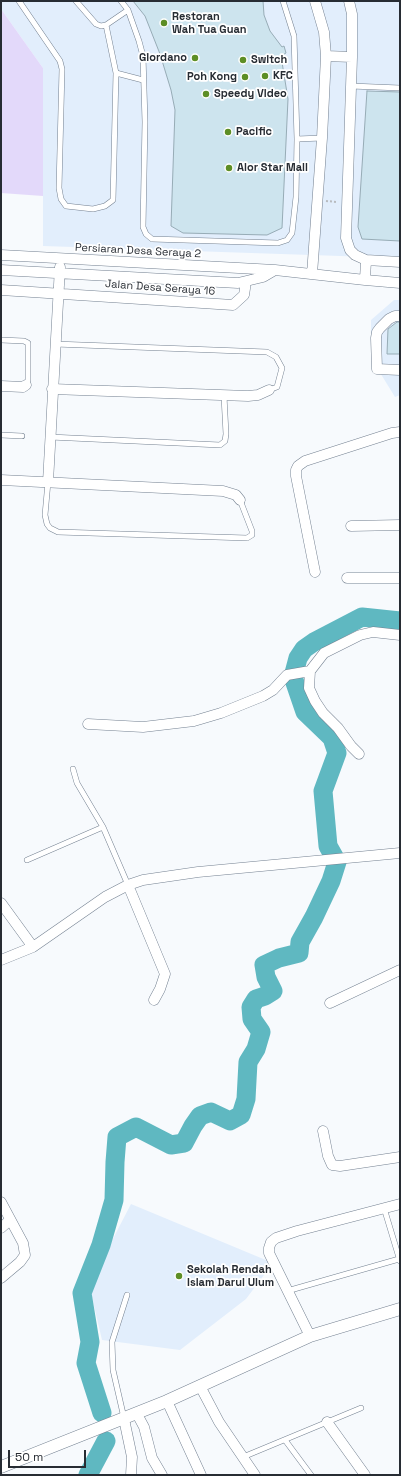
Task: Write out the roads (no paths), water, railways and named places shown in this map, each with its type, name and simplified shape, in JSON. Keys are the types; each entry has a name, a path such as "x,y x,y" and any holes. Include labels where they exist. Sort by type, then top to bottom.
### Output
{"street":[{"path":"312,274 318,201 326,56 324,32 315,1"},
{"path":"349,1 352,14 352,57 346,238 350,250 355,255 366,260 400,262"},
{"path":"326,56 352,57"},
{"name":"Persiaran Desa Seraya 2","path":"1,255 275,270 400,283"},
{"path":"48,482 60,258"},
{"path":"365,280 366,260"},
{"path":"1,270 238,283 263,277 275,270"},
{"name":"Jalan Desa Seraya 16","path":"1,290 233,305 244,295 246,282"},
{"path":"400,316 395,316 389,319 377,332 376,338 377,369 400,370"},
{"path":"1,386 23,387 26,385"},
{"path":"52,389 224,396 258,395 269,390"},
{"path":"315,572 296,476 298,466 305,461 392,433 400,432"},
{"path":"1,480 224,491 236,495 240,500"},
{"path":"352,526 400,525"},
{"path":"347,578 400,578"},
{"path":"88,724 143,727 194,721 220,713 263,696 272,690 287,675 308,672 324,653 360,635 373,632 400,635"},
{"path":"308,672 309,688 315,701 323,713 338,728 359,754"},
{"path":"1,960 33,946 105,897 128,885 143,880 198,872 400,853"},
{"path":"128,885 165,974 160,990 154,1000"},
{"path":"1,903 33,946"},
{"path":"330,1003 400,970"},
{"path":"323,1131 328,1156 332,1165 340,1166 400,1157"},
{"path":"1,1202 23,1242 25,1255 20,1262 1,1278"},
{"path":"310,1336 269,1253 271,1242 276,1238 297,1231 400,1204"},
{"path":"1,1228 10,1220"},
{"path":"1,1467 168,1401 310,1336 400,1310"},
{"path":"200,1386 220,1422 255,1475"},
{"path":"168,1401 201,1475"},
{"path":"137,1414 144,1427 152,1458 162,1475"},
{"path":"124,1419 132,1457 131,1475"},
{"path":"327,1422 365,1475"}],"lane":[{"path":"19,1 60,61 62,69 59,188 61,199 66,206 93,209 105,206 113,200 116,73 106,25"},
{"path":"76,1 96,24 101,26 106,25 128,10"},
{"path":"121,1 128,10 143,56 145,122 143,227 146,234 152,239 278,243 287,240 292,233 296,197 297,139 294,36 283,1"},
{"path":"116,73 144,80"},
{"path":"351,86 400,88"},
{"path":"297,139 322,138"},
{"path":"1,340 24,341 28,343 28,380 26,385"},
{"path":"55,344 267,352 276,357 282,368 277,387 269,390"},
{"path":"50,437 220,445 225,441 226,434 224,396"},
{"path":"1,435 22,436"},
{"path":"48,482 45,515 50,528 58,532 250,538 252,531 240,500"},
{"path":"73,769 77,783 103,827 128,885"},
{"path":"27,860 103,827"},
{"path":"287,1291 399,1260 384,1208"},
{"path":"124,1419 113,1370 112,1342 127,1295"},
{"path":"243,1457 361,1408"},
{"path":"285,1440 311,1475"}],"waterway":[{"path":"102,1413 86,1363 90,1342 82,1293 101,1245 114,1200 117,1137 136,1127 171,1145 184,1143 200,1116 211,1112 230,1121 241,1115 246,1099 248,1062 256,1049 261,1032 252,1019 251,1007 256,999 273,991 266,977 264,965 279,958 299,953 300,942 331,881 337,862 328,846 323,791 337,753 332,738 305,712 293,677 298,658 304,649 314,642 362,617 400,621"},
{"path":"88,1475 106,1441"}],"place":[{"name":"Restoran Wah Tua Guan","path":"164,23"},
{"name":"Giordano","path":"195,58"},
{"name":"Switch","path":"243,60"},
{"name":"KFC","path":"265,76"},
{"name":"Poh Kong","path":"245,77"},
{"name":"Speedy Video","path":"206,94"},
{"name":"Pacific","path":"228,132"},
{"name":"Alor Star Mall","path":"229,168"},
{"name":"Sekolah Rendah Islam Darul Ulum","path":"179,1276"}]}
